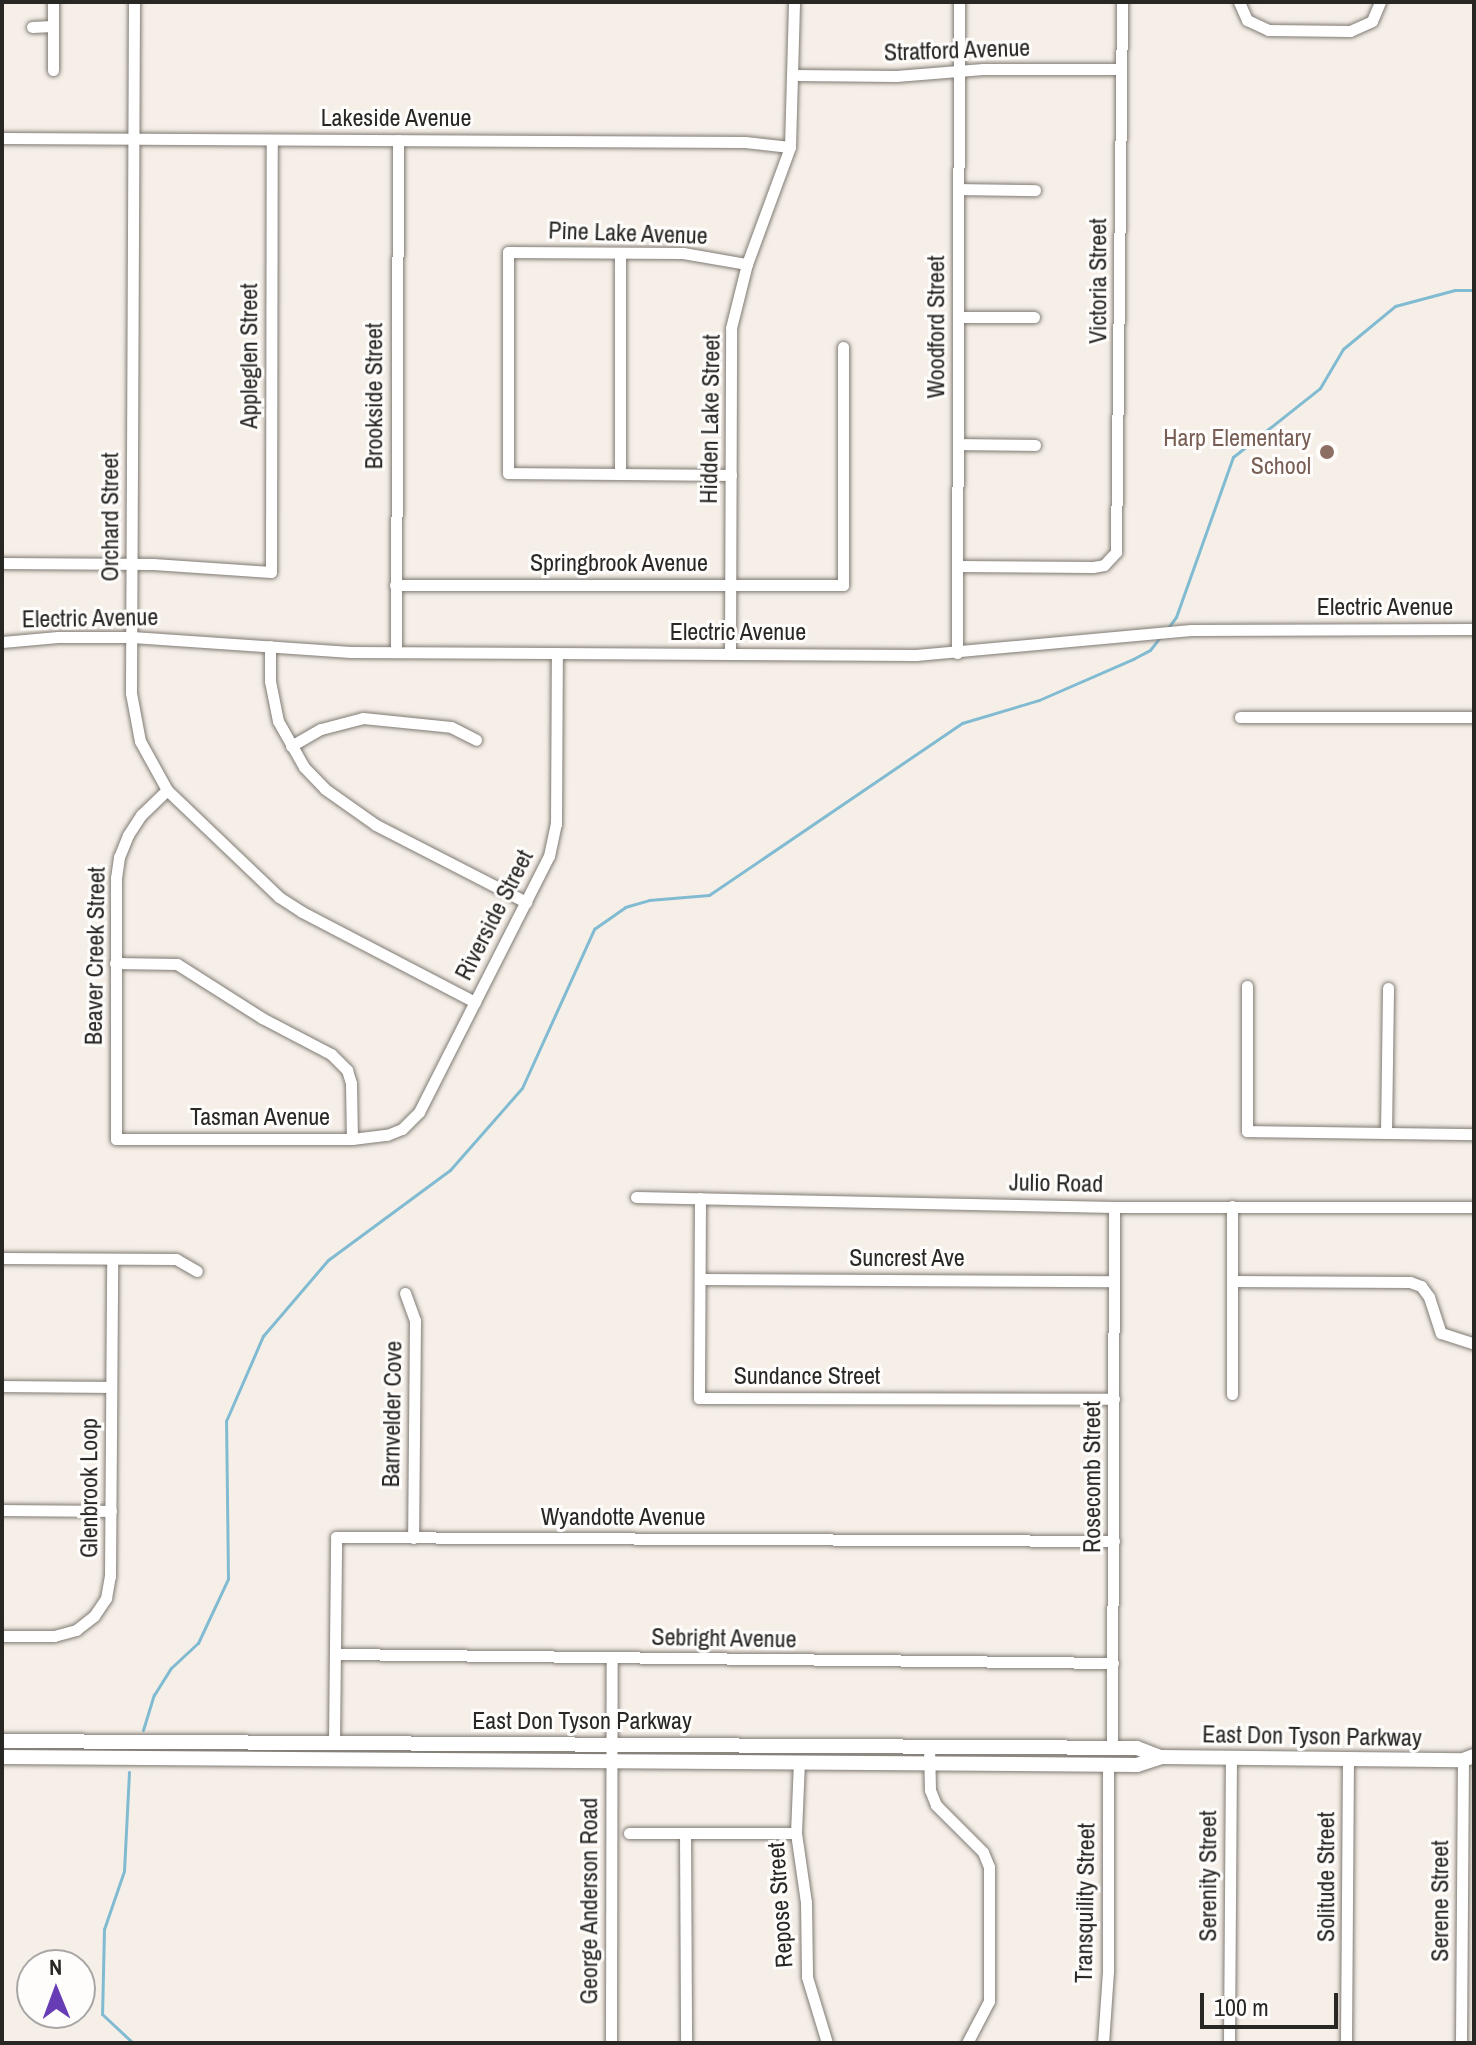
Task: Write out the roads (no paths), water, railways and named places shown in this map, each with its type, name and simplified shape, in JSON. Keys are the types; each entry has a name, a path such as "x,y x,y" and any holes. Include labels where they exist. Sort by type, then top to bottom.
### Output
{"main road":[{"name":"East Don Tyson Parkway","path":"2,1741 1137,1748 1161,1757"},
{"name":"East Don Tyson Parkway","path":"2,1757 1137,1765 1161,1757 1470,1760"}],"street":[{"path":"53,2 53,70"},
{"name":"Orchard Street","path":"134,2 133,715 150,766 167,790 279,897 475,1002"},
{"name":"Hidden Lake Street","path":"730,654 731,328 747,264 790,147 794,2"},
{"name":"Woodford Street","path":"957,653 959,2"},
{"name":"Victoria Street","path":"957,566 1093,567 1112,560 1118,544 1122,2"},
{"path":"1239,2 1247,20 1268,30 1350,31 1372,21 1380,2"},
{"path":"32,27 53,26"},
{"name":"Stratford Avenue","path":"794,75 896,76 959,71 1121,69"},
{"name":"Lakeside Avenue","path":"2,138 745,142 790,147"},
{"name":"Appleglen Street","path":"132,564 271,572 272,140"},
{"name":"Brookside Street","path":"396,652 398,140"},
{"path":"959,189 1035,190"},
{"name":"Pine Lake Avenue","path":"620,474 508,473 508,252 683,253 747,264"},
{"path":"620,253 620,474 731,475"},
{"path":"958,317 1034,317"},
{"name":"Springbrook Avenue","path":"395,585 843,585 843,347"},
{"path":"958,444 1035,445"},
{"path":"2,563 132,564"},
{"name":"Electric Avenue","path":"2,642 58,637 132,637 396,652 957,653 1191,630 1474,629"},
{"path":"270,646 272,699 278,721 304,767 350,810 526,902"},
{"name":"Riverside Street","path":"402,1129 419,1112 554,841 557,653"},
{"path":"1240,717 1474,717"},
{"path":"291,746 321,729 363,718 451,727 476,740"},
{"name":"Beaver Creek Street","path":"116,1139 115,963 119,857 141,815 167,790"},
{"path":"115,963 177,964 262,1018 331,1054 347,1070 351,1083 352,1139"},
{"path":"1247,986 1247,1131 1474,1134"},
{"path":"1386,1133 1388,988"},
{"name":"Tasman Avenue","path":"116,1139 352,1139 387,1135 402,1129"},
{"name":"Julio Road","path":"636,1197 1114,1207 1474,1207"},
{"name":"Sundance Street","path":"700,1198 699,1398 1114,1399"},
{"path":"1232,1206 1232,1394"},
{"name":"Rosecomb Street","path":"1112,1748 1114,1207"},
{"path":"2,1258 176,1259 197,1271"},
{"name":"Glenbrook Loop","path":"2,1636 54,1636 76,1630 94,1616 106,1598 110,1576 112,1259"},
{"name":"Suncrest Ave","path":"700,1279 1114,1281"},
{"path":"1232,1281 1410,1282 1421,1286 1429,1297 1441,1333 1474,1344"},
{"name":"Barnvelder Cove","path":"405,1293 415,1320 413,1538"},
{"path":"2,1386 111,1387"},
{"path":"2,1510 111,1511"},
{"name":"Wyandotte Avenue","path":"334,1742 336,1537 1114,1541"},
{"name":"Sebright Avenue","path":"335,1654 1113,1663"},
{"name":"George Anderson Road","path":"611,2043 612,1658"},
{"path":"929,1746 930,1790 936,1805 983,1852 989,1867 989,2001 981,2023 967,2043"},
{"name":"Serenity Street","path":"1229,2043 1231,1758"},
{"name":"Solitude Street","path":"1346,2043 1348,1759"},
{"name":"Serene Street","path":"1461,2043 1470,1760"},
{"name":"Repose Street","path":"799,1761 796,1833 806,1902 807,1977 827,2043"},
{"name":"Transquility Street","path":"1103,2043 1108,1971 1108,1764"},
{"path":"629,1833 796,1833"},
{"path":"685,1833 686,2043"}],"waterway":[{"path":"1168,628 1176,617 1233,457 1320,388 1343,349 1395,306 1455,290 1474,290"},
{"path":"143,1730 154,1695 171,1668 198,1643 228,1579 226,1421 263,1336 328,1260 450,1170 522,1088 594,929 625,907 649,900 709,895 962,723 1039,700 1133,659 1150,650 1160,637"},
{"path":"129,1772 124,1871 104,1929 102,2014 133,2043"}],"place":[{"name":"Harp Elementary School","path":"1327,452"}]}
